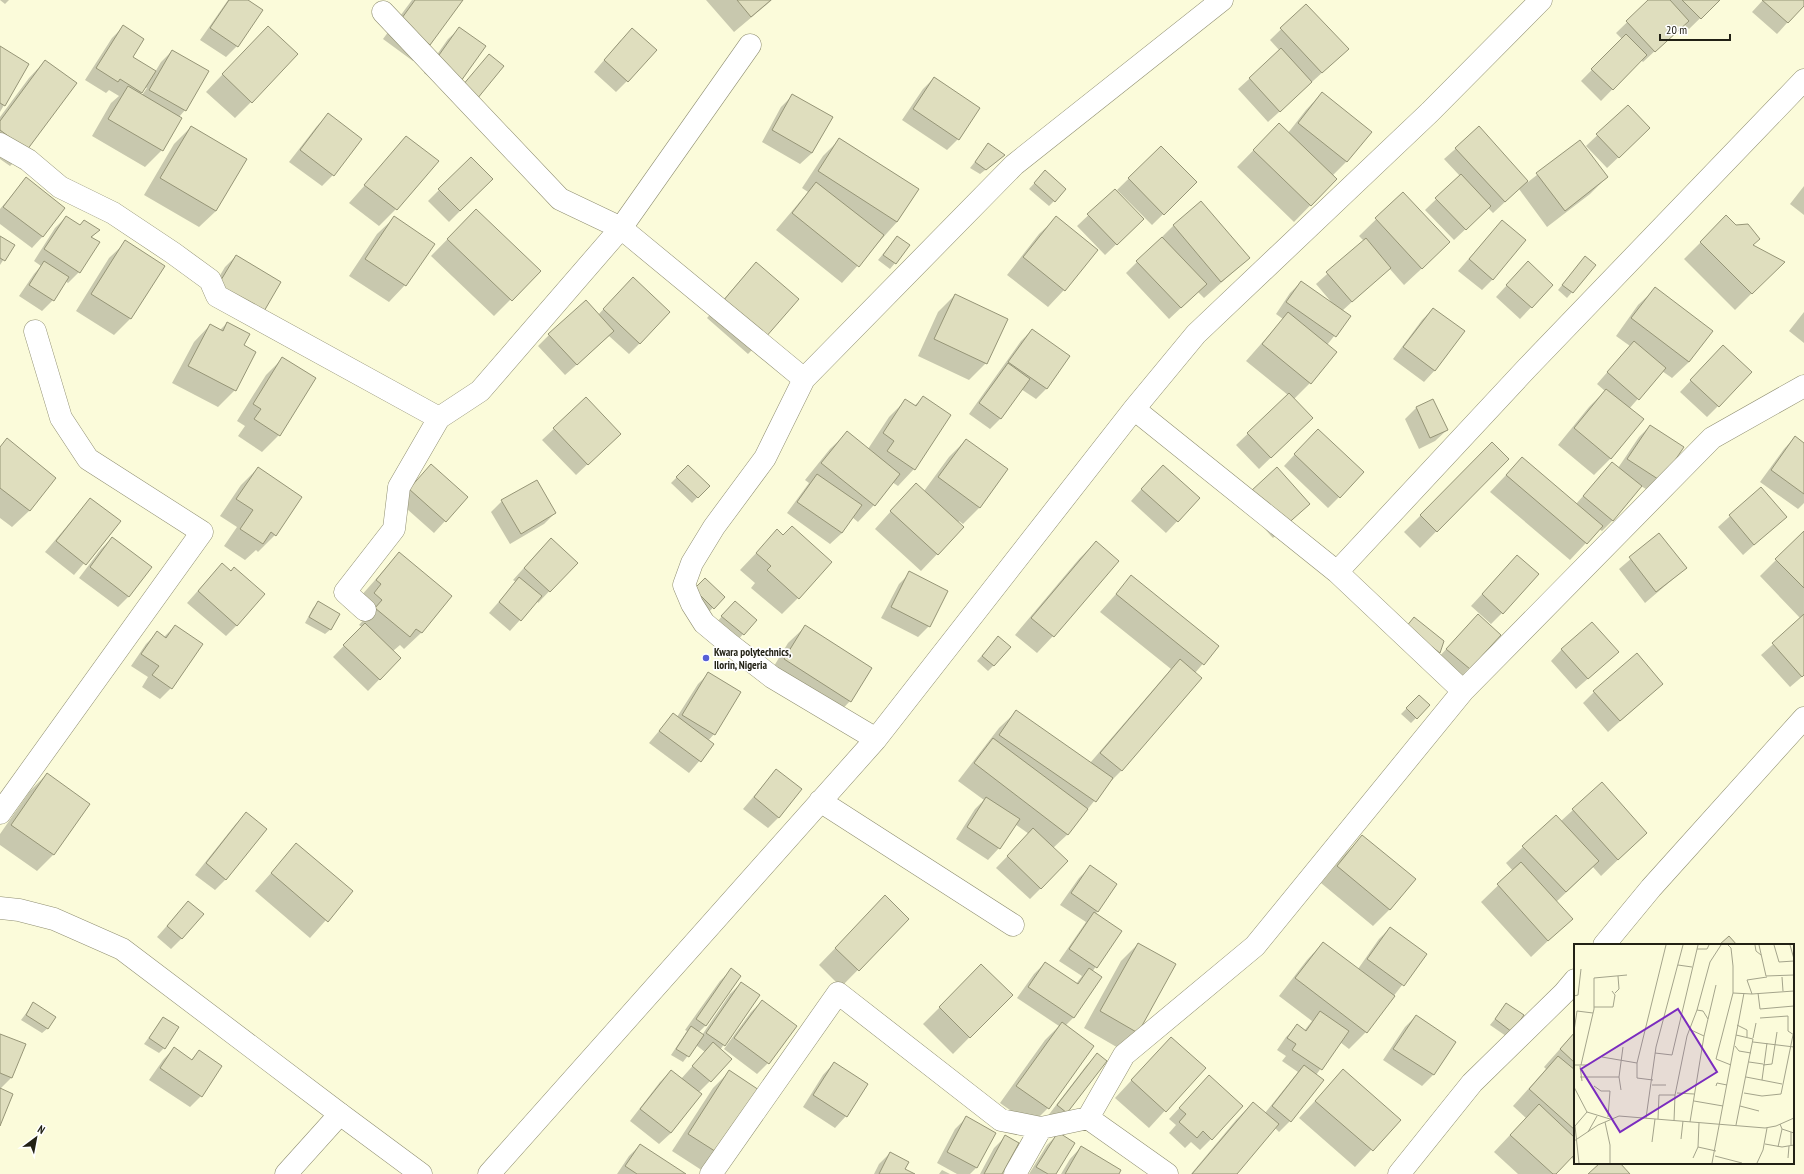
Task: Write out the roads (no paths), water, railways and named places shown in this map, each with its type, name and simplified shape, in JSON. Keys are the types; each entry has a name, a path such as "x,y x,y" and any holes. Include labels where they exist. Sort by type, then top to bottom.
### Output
{"street":[{"path":"876,739 772,677 704,623 692,604 684,585 692,563 714,526 765,458 804,379 1014,165 1222,0"},
{"path":"489,1174 876,739 1134,409 1196,334 1430,112 1541,0"},
{"path":"383,12 560,199 620,228 804,379"},
{"path":"365,610 345,592 394,529 399,487 439,418 480,391 620,228 750,46"},
{"path":"1337,572 1527,368 1804,80"},
{"path":"0,144 28,160 60,187 113,213 173,253 210,280 217,296 439,418"},
{"path":"0,814 202,532 88,459 61,418 35,331"},
{"path":"1088,1118 1124,1055 1255,946 1463,691 1712,438 1804,386"},
{"path":"1134,409 1337,572 1463,691"},
{"path":"1605,944 1651,888 1804,718"},
{"path":"820,801 1013,925"},
{"path":"0,908 19,910 54,919 122,949 421,1174"},
{"path":"1399,1174 1472,1083 1564,993 1574,981"},
{"path":"711,1174 838,993 1000,1120 1041,1128 1088,1118 1167,1174"},
{"path":"286,1174 340,1114"},
{"path":"1015,1174 1041,1128"}],"place":[{"name":"Kwara polytechnics, Ilorin, Nigeria","path":"706,658"}]}
